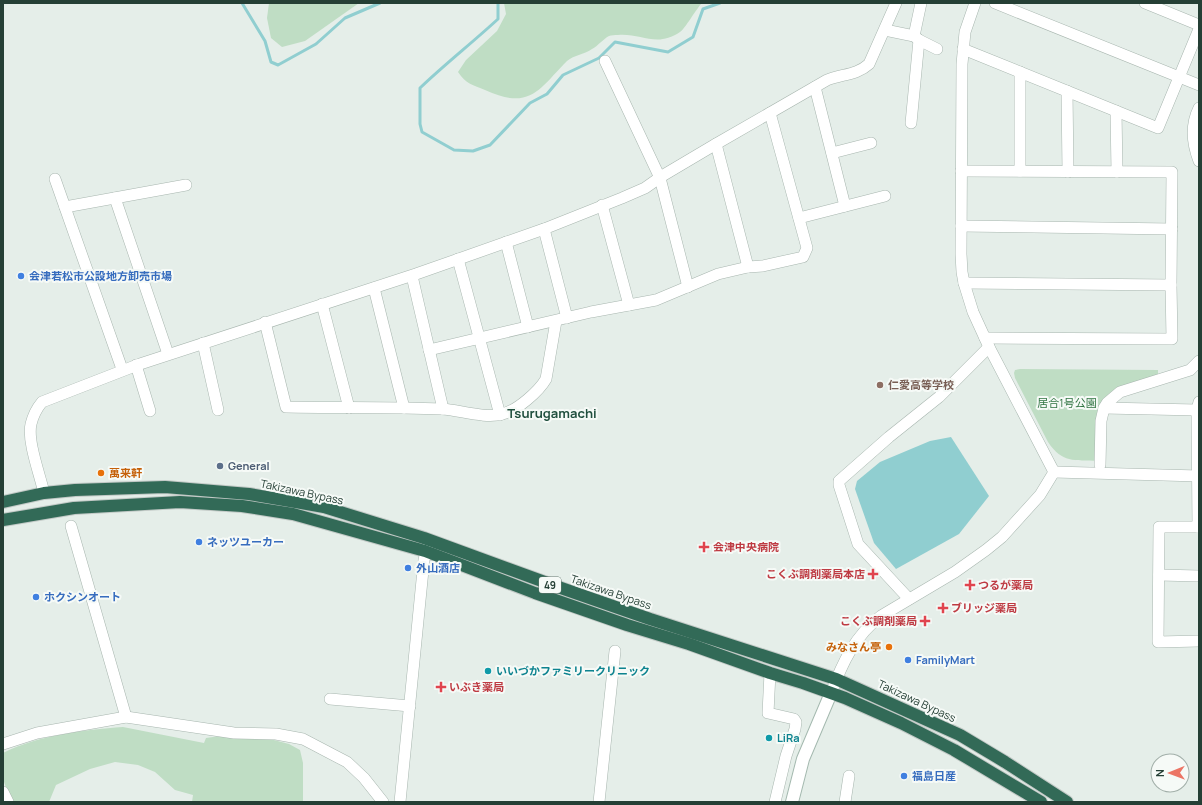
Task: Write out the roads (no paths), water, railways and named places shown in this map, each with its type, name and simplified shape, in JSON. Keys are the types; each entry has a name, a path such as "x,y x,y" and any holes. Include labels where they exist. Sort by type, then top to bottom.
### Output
{"highway":[{"name":"Takizawa Bypass","path":"3,502 44,493 89,489 165,487 249,494 324,507 427,546 535,593 831,693 901,723 954,750 1041,802"},
{"name":"Takizawa Bypass","path":"3,520 74,508 180,502 234,506 293,514 427,546 561,588 650,619 836,679 960,735 1005,762 1066,802"}],"street":[{"path":"44,493 30,438 31,424 37,409 42,402 122,370 168,354 412,276 544,229 645,188 716,144 815,87 835,77 854,74 869,64 896,3"},
{"path":"910,123 921,3"},
{"path":"975,3 965,32 963,48 961,171 962,272 973,312 1054,472"},
{"path":"995,3 1199,85"},
{"path":"1145,3 1199,25"},
{"path":"963,48 1158,128 1199,29"},
{"path":"885,30 917,38 937,49"},
{"path":"605,61 660,178 688,287"},
{"path":"1020,72 1020,172"},
{"path":"815,87 845,206"},
{"path":"1067,91 1068,172"},
{"path":"1199,108 1192,132 1194,149 1199,161"},
{"path":"1116,111 1117,172"},
{"path":"429,350 567,318 656,300 718,274 803,257 807,248 770,113"},
{"path":"832,153 871,143"},
{"path":"716,144 748,267"},
{"path":"909,599 858,544 839,481 889,437 939,397 987,342 1172,339 1172,172 961,171"},
{"path":"55,179 122,370"},
{"path":"65,207 186,185"},
{"path":"799,218 885,196"},
{"path":"115,198 168,354"},
{"path":"602,205 629,305"},
{"path":"961,226 1172,229"},
{"path":"544,229 567,318"},
{"path":"506,242 528,327"},
{"path":"458,259 500,415"},
{"path":"412,276 444,409"},
{"path":"964,283 1171,285"},
{"path":"374,288 404,408"},
{"path":"322,304 349,408"},
{"path":"265,322 286,407 444,409 500,415 510,411 536,393 542,386 546,379 556,321"},
{"path":"203,343 218,410"},
{"path":"1100,466 1101,421 1104,408 1107,403 1120,392 1190,370 1199,361"},
{"path":"136,365 150,411"},
{"path":"1104,408 1198,406 1198,527 1159,527 1158,642 1199,641"},
{"path":"1054,472 1198,476"},
{"path":"792,802 803,759 836,679 853,644 871,624 909,599 955,572 1002,537 1040,495 1054,472"},
{"path":"71,526 126,717"},
{"path":"400,802 427,546"},
{"path":"1159,575 1199,576"},
{"path":"598,802 615,651"},
{"path":"770,673 768,713 794,719 796,722 775,802"},
{"path":"330,699 410,706"},
{"path":"3,744 37,733 126,717 234,733 276,734 303,739 347,762 364,778 383,802"},
{"path":"845,802 849,776"},
{"path":"3,792 8,802"}],"water":[{"path":"951,437 989,496 959,534 896,569 874,543 855,489 857,481 880,462 930,441"}],"waterway":[{"path":"242,3 265,41 271,62 278,65 316,44 345,18 380,3"},
{"path":"498,3 498,19 420,88 420,124 422,132 454,150 473,151 490,145 530,103 547,94 563,75 599,58 615,42 668,52 693,37 703,9 720,3"}],"place":[{"name":"会津若松市公設地方卸売市場","path":"21,276"},
{"name":"仁愛高等学校","path":"880,385"},
{"name":"General","path":"220,466"},
{"name":"萬来軒","path":"101,473"},
{"name":"ネッツユーカー","path":"199,542"},
{"name":"会津中央病院","path":"704,547"},
{"name":"外山酒店","path":"408,568"},
{"name":"こくぶ調剤薬局本店","path":"873,574"},
{"name":"つるが薬局","path":"970,585"},
{"name":"ホクシンオート","path":"36,597"},
{"name":"ブリッジ薬局","path":"943,608"},
{"name":"こくぶ調剤薬局","path":"925,621"},
{"name":"みなさん亭","path":"889,647"},
{"name":"FamilyMart","path":"908,660"},
{"name":"いいづかファミリークリニック","path":"488,671"},
{"name":"いぶき薬局","path":"441,687"},
{"name":"LiRa","path":"769,738"},
{"name":"福島日産","path":"904,776"}],"district":[{"name":"Tsurugamachi","path":"552,413"}],"park label":[{"name":"居合1号公園","path":"1067,403"}]}
